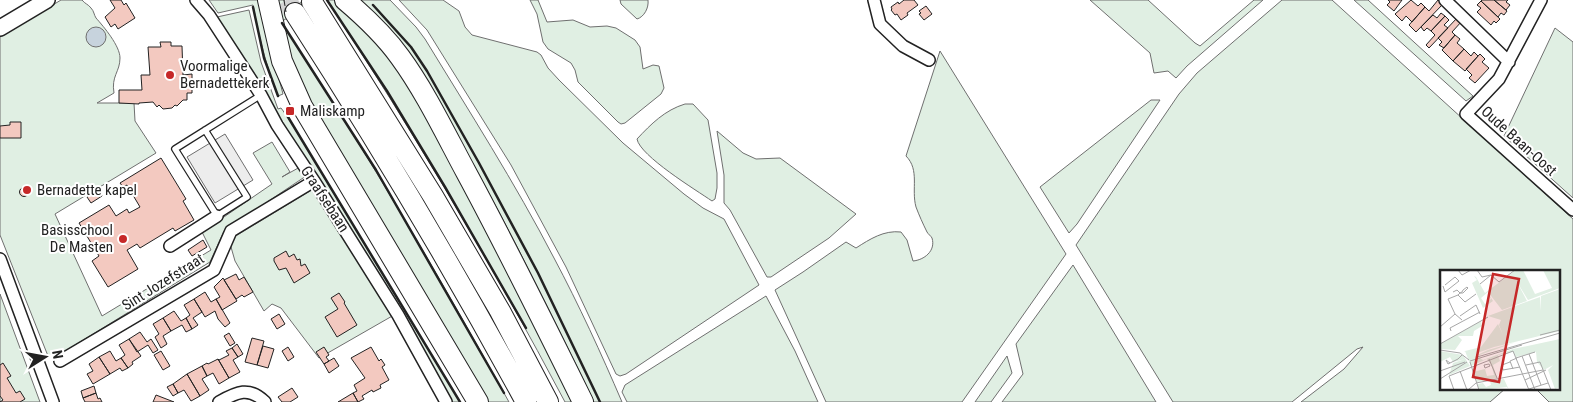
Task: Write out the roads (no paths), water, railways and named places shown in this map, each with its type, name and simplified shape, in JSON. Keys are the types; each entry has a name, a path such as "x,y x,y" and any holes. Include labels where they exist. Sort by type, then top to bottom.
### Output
{"highway":[{"path":"268,0 282,61 302,106 478,402"},
{"path":"345,0 389,44 418,86 482,202 583,402"},
{"path":"312,2 433,196 500,311 548,402"},
{"path":"294,13 416,205 482,319 526,402"}],"street":[{"path":"0,28 47,0"},
{"name":"Graafsebaan","path":"196,0 209,16 261,95 277,125 398,315 446,402"},
{"path":"874,0 880,24 903,46 929,60"},
{"path":"1445,0 1509,62 1541,0"},
{"name":"Oude Baan-Oost","path":"1509,62 1499,79 1466,114 1573,210"},
{"name":"Sint Jozefstraat","path":"60,361 214,270 231,231 314,181"},
{"path":"170,246 217,216"},
{"path":"0,259 53,402"},
{"path":"219,402 235,393 247,392 257,394 265,402"}],"lane":[{"path":"205,130 247,197 217,216 175,149 205,130 261,95"}],"tunnel":[{"path":"286,0 295,13"}],"place":[{"name":"Voormalige Bernadettekerk","path":"170,75"},
{"name":"Maliskamp","path":"290,111"},
{"name":"Bernadette kapel","path":"27,190"},
{"name":"Basisschool De Masten","path":"123,239"}]}
